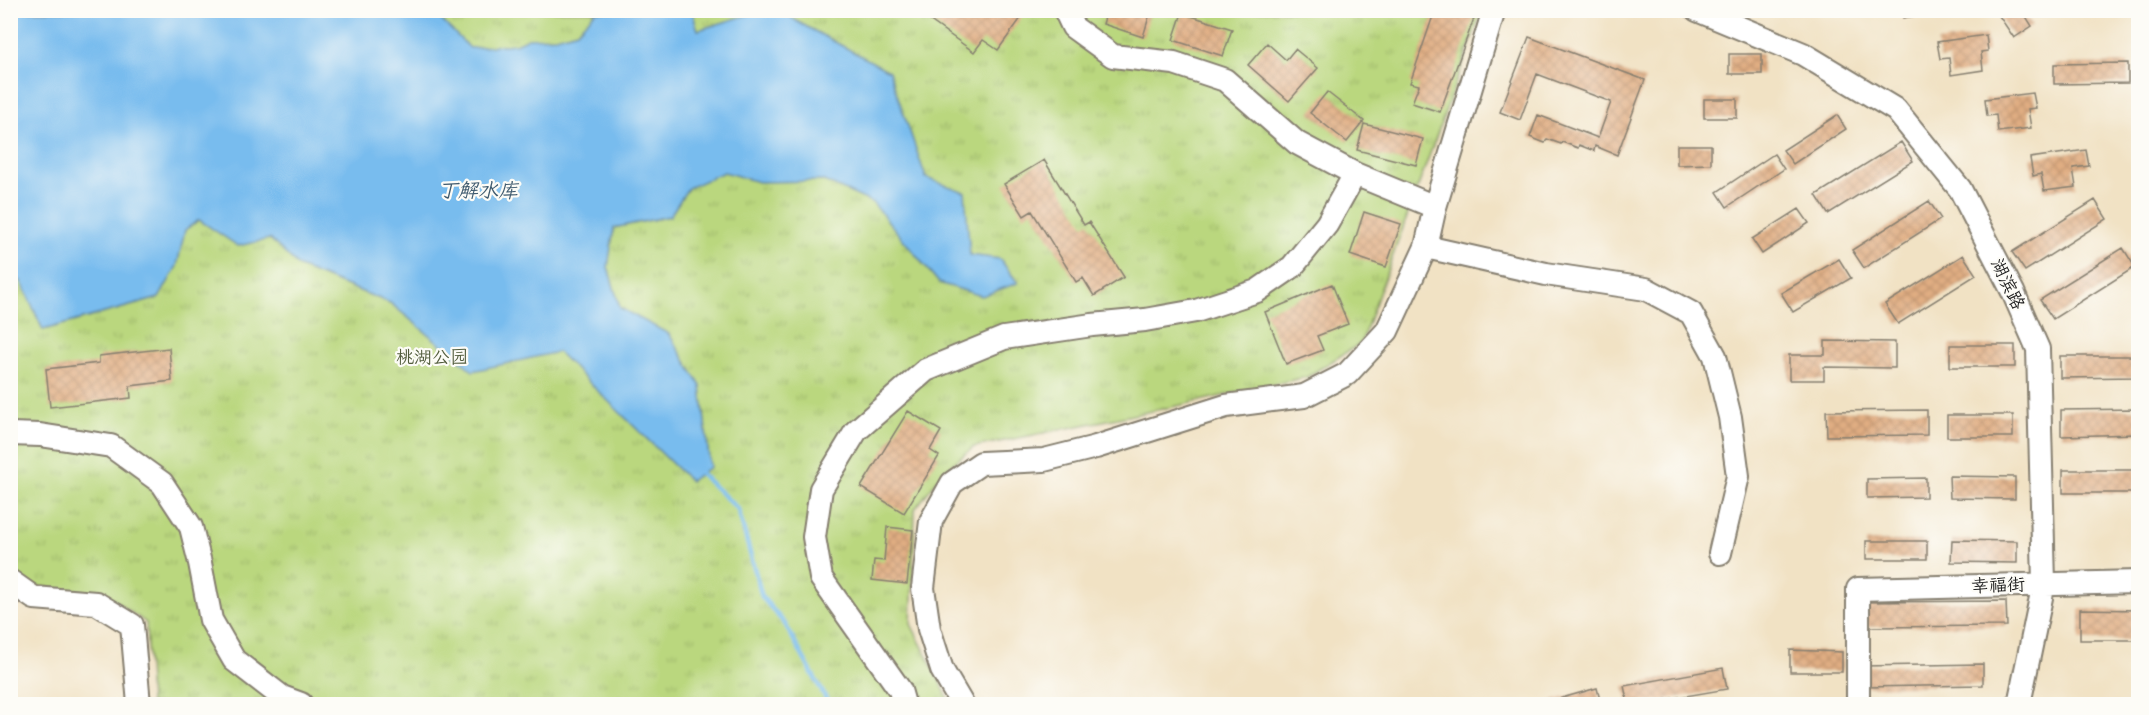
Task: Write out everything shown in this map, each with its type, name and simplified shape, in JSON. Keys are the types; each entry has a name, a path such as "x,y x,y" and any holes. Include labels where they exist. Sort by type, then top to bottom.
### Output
{"street":[{"path":"1065,10 1073,27 1113,56 1174,63 1225,80 1297,143 1355,174 1435,207"},
{"path":"962,705 942,670 929,629 923,588 931,521 952,483 981,463 1044,460 1096,447 1226,406 1304,396 1347,374 1387,331 1426,247 1435,207 1494,10"},
{"name":"湖滨路","path":"1697,10 1803,54 1896,110 1959,189 2013,292 2038,349 2044,583 2019,705"},
{"path":"904,705 900,690 821,578 814,537 821,489 856,431 926,370 1004,338 1145,320 1196,311 1257,291 1292,267 1327,224 1355,174"},
{"path":"1426,247 1546,274 1646,289 1691,312 1715,356 1730,417 1738,476 1720,553"},
{"path":"10,434 40,435 111,446 162,483 191,527 211,620 234,660 282,697 301,705"},
{"path":"10,581 34,598 96,603 132,626 139,705"},
{"name":"幸福街","path":"1858,705 1858,589 2139,582"}],"green space":[{"name":"桃湖公园","path":"10,11 1482,11 1361,343 1307,377 974,447 944,471 915,509 911,624 951,704 150,704 146,623 107,595 26,585 11,571"}],"water":[{"name":"丁解水库","path":"10,11 432,11 470,48 515,44 528,38 556,37 577,31 596,11 692,11 698,30 760,11 782,11 889,71 926,178 965,192 970,255 1000,259 1018,283 982,296 939,283 873,203 824,181 758,182 724,172 688,188 670,216 614,228 608,267 620,308 669,334 701,386 710,467 690,481 558,352 473,371 390,303 299,267 270,239 238,246 199,220 185,230 177,266 159,298 43,330 21,281 11,279"}],"building":[{"path":"929,10 1018,10 1024,14 998,50 983,40 974,52 925,17"},
{"path":"1107,10 1151,10 1143,37 1103,24"},
{"path":"1435,10 1477,10 1440,112 1412,103 1419,85 1410,83"},
{"path":"1902,10 1935,10 1935,13 1903,18"},
{"path":"1995,10 2022,10 2032,26 2014,38"},
{"path":"1182,13 1232,29 1223,56 1173,40"},
{"path":"1986,35 1988,51 1981,52 1983,70 1951,75 1949,58 1940,59 1937,42"},
{"path":"1529,37 1645,80 1617,155 1595,146 1594,151 1579,145 1578,148 1547,139 1545,143 1530,137 1538,115 1598,138 1611,102 1537,74 1520,120 1500,112"},
{"path":"1267,43 1286,60 1295,49 1318,68 1289,101 1248,65"},
{"path":"1729,54 1762,54 1762,74 1729,74"},
{"path":"2128,63 2128,83 2054,84 2054,64"},
{"path":"1327,92 1364,121 1347,142 1310,113"},
{"path":"2033,93 2036,108 2028,109 2031,128 1998,132 1996,115 1987,116 1985,99"},
{"path":"1704,99 1737,99 1737,118 1704,118"},
{"path":"1837,115 1846,129 1793,164 1783,150"},
{"path":"1364,124 1423,139 1416,165 1357,150"},
{"path":"1901,142 1913,161 1828,214 1816,195"},
{"path":"1677,145 1711,145 1711,164 1677,165"},
{"path":"2086,150 2089,166 2073,168 2076,187 2044,191 2041,174 2033,176 2030,158"},
{"path":"1774,154 1784,169 1727,207 1717,192"},
{"path":"1044,160 1084,225 1089,222 1124,277 1094,296 1083,278 1076,282 1032,211 1024,216 1004,184"},
{"path":"2095,200 2107,219 2025,271 2012,252"},
{"path":"1929,201 1941,219 1864,268 1852,250"},
{"path":"1799,209 1809,223 1762,254 1752,239"},
{"path":"1364,212 1401,224 1386,267 1350,255"},
{"path":"2123,248 2135,267 2053,319 2040,300"},
{"path":"1963,255 1976,275 1898,324 1885,304"},
{"path":"1839,259 1851,278 1793,312 1781,293"},
{"path":"1332,284 1348,324 1317,336 1323,350 1286,364 1265,312"},
{"path":"1825,341 1895,342 1895,368 1824,367 1824,380 1789,380 1789,355 1825,355"},
{"path":"1950,345 2015,345 2015,367 1950,367"},
{"path":"169,348 172,381 130,386 131,398 50,407 46,369 99,363 99,356"},
{"path":"2060,356 2138,356 2138,377 2060,378"},
{"path":"2138,409 2138,434 2061,436 2061,410"},
{"path":"1927,410 1927,435 1827,436 1826,411"},
{"path":"908,411 941,431 930,450 939,456 904,513 861,487"},
{"path":"1947,415 2013,415 2013,437 1947,437"},
{"path":"2063,470 2138,470 2138,493 2063,493"},
{"path":"1949,476 2015,477 2015,499 1950,498"},
{"path":"1926,478 1926,497 1867,498 1867,479"},
{"path":"887,527 913,530 907,584 872,580 874,560 884,561"},
{"path":"1952,540 2017,541 2017,563 1951,562"},
{"path":"1866,541 1927,541 1927,559 1866,559"},
{"path":"2006,601 2007,626 1864,627 1864,602"},
{"path":"2080,609 2138,610 2138,640 2080,640"},
{"path":"1790,650 1842,652 1842,672 1790,672"},
{"path":"1983,664 1983,685 1864,687 1863,666"},
{"path":"1723,668 1727,689 1628,704 1624,686"},
{"path":"1597,688 1601,704 1541,704"}],"waterway":[{"path":"701,474 738,509 762,597 785,624 829,704"}]}
